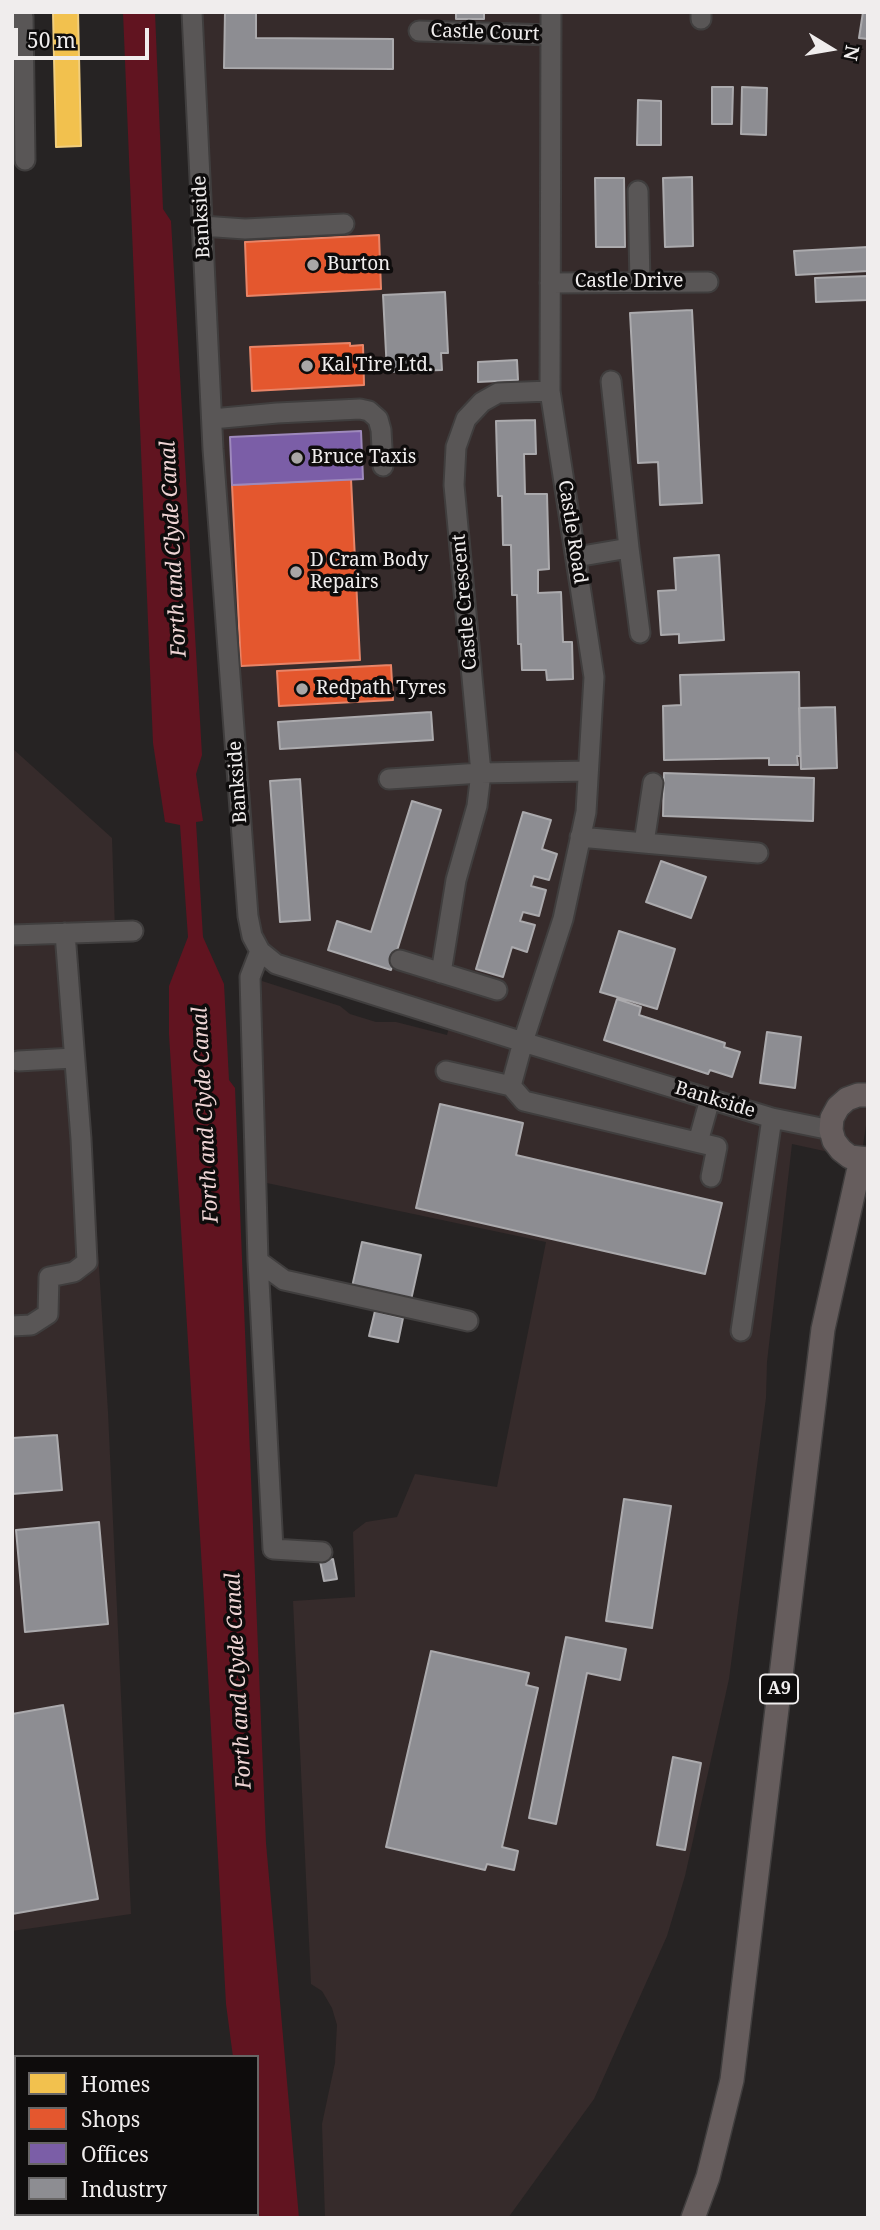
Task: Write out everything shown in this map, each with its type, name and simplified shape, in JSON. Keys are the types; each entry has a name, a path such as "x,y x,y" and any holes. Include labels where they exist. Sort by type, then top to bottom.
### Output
{"main road":[{"path":"865,1159 850,1157 841,1150 834,1141 831,1130 832,1118 846,1099 868,1095"},
{"name":"A9","path":"693,2218 708,2177 732,2080 823,1329 865,1159"}],"street":[{"name":"Bankside","path":"192,12 212,419 248,916 252,936 260,951 276,964 523,1042 772,1118 831,1130"},
{"name":"Castle Road","path":"511,1086 563,919 586,812 594,677 550,391 551,12"},
{"path":"12,17 23,17 25,160"},
{"name":"Castle Court","path":"419,31 551,35"},
{"path":"638,191 640,282"},
{"path":"202,226 245,229 344,224"},
{"name":"Castle Drive","path":"550,283 708,282"},
{"path":"611,381 640,633"},
{"name":"Castle Crescent","path":"442,973 456,880 478,806 481,773 454,485 457,447 466,419 482,402 498,393 550,391"},
{"path":"212,419 276,413 360,409 369,411 378,419 381,430 383,466"},
{"path":"576,557 629,548"},
{"path":"389,779 481,773 588,771"},
{"path":"644,844 653,783"},
{"path":"580,837 758,853"},
{"path":"12,935 133,930"},
{"path":"12,1326 31,1325 48,1314 48,1277 74,1272 87,1262 87,1229 65,933"},
{"path":"260,951 250,977 258,1261 273,1549 322,1552"},
{"path":"400,960 497,990"},
{"path":"18,1061 74,1058"},
{"path":"446,1071 511,1086 524,1101 717,1147 711,1178"},
{"path":"698,1142 710,1099"},
{"path":"741,1331 772,1118"},
{"path":"258,1261 284,1280 468,1321"}],"shaded area":[{"path":"192,12 868,12 868,1112 861,1159 792,1144 767,1362 766,1398 729,1679 685,1876 667,1936 594,2099 508,2218 325,2218 322,2124 335,2063 337,2025 332,2008 322,1991 311,1984 293,1601 355,1597 353,1532 366,1522 397,1517 415,1474 497,1487 546,1242 262,1182 262,981 340,1006 350,1014 376,1022 396,1022 447,1035 451,1020 276,964 252,935"},
{"path":"12,748 112,838 115,931 75,933 87,1074 108,1412 131,1914 12,1931"}],"water":[{"name":"Forth and Clyde Canal","path":"123,12 155,12 163,209 171,221 202,755 196,774 203,821 196,822 203,937 224,984 229,1080 235,1088 266,1843 299,2218 253,2218 259,2216 259,2055 233,2055 226,2004 169,1034 169,986 188,937 180,825 165,822 153,743"}],"building: Homes":[{"path":"53,12 78,12 81,146 56,147"}],"building: Shops":[{"name":"Burton","path":"379,235 381,289 247,296 245,242"},
{"name":"Kal Tire Ltd.","path":"350,343 350,346 363,345 364,385 252,391 250,347"},
{"name":"D Cram Body Repairs","path":"351,479 360,660 241,666 232,485"},
{"path":"391,665 393,700 279,706 277,671"}],"building: Offices":[{"name":"Bruce Taxis","path":"361,431 363,479 232,485 230,437"}],"building: Industry":[{"path":"225,12 256,12 256,38 393,39 393,69 224,68"},
{"path":"456,12 484,12 484,19 456,19"},
{"path":"863,12 868,12 868,39 859,38"},
{"path":"712,87 733,87 732,124 712,124"},
{"path":"742,87 767,88 766,135 741,134"},
{"path":"638,100 661,101 661,145 637,145"},
{"path":"692,177 693,246 665,247 663,178"},
{"path":"595,178 624,178 625,247 596,247"},
{"path":"868,247 868,271 796,275 794,251"},
{"path":"868,276 868,300 816,302 815,278"},
{"path":"445,292 448,353 441,353 442,370 387,372 383,295"},
{"path":"692,310 702,503 660,505 658,462 638,463 630,313"},
{"path":"517,360 518,380 478,382 478,362"},
{"path":"535,420 536,454 524,454 525,494 547,494 549,569 538,570 538,593 561,592 563,642 572,642 573,679 547,680 546,670 522,670 521,644 518,644 517,595 512,595 511,545 503,545 502,496 498,496 496,421"},
{"path":"719,555 724,640 679,643 679,634 661,635 658,591 676,590 674,558"},
{"path":"799,672 798,765 769,765 769,758 664,760 663,706 681,705 680,675"},
{"path":"835,707 837,768 801,769 799,708"},
{"path":"431,712 433,740 280,749 278,722"},
{"path":"664,773 814,778 813,821 663,816"},
{"path":"300,779 310,920 280,922 270,781"},
{"path":"412,801 441,810 391,970 328,950 337,921 371,932"},
{"path":"523,812 551,820 542,849 557,854 549,880 534,876 531,886 546,890 539,916 523,912 520,921 535,925 527,952 512,947 503,977 476,969"},
{"path":"661,861 706,877 691,918 646,902"},
{"path":"619,931 675,949 657,1009 600,992"},
{"path":"617,999 641,1007 639,1015 725,1043 724,1047 740,1052 732,1077 710,1070 708,1074 604,1040"},
{"path":"767,1032 801,1037 795,1088 760,1083"},
{"path":"440,1104 523,1123 516,1155 722,1203 705,1274 416,1208"},
{"path":"362,1242 421,1255 411,1300 352,1287"},
{"path":"375,1311 403,1318 398,1342 369,1336"},
{"path":"57,1435 62,1490 12,1494 12,1438"},
{"path":"624,1499 671,1506 652,1628 606,1621"},
{"path":"99,1522 108,1624 25,1632 16,1530"},
{"path":"333,1559 337,1579 324,1581 320,1561"},
{"path":"566,1637 626,1649 620,1680 587,1673 556,1824 529,1818"},
{"path":"431,1651 529,1673 526,1685 538,1688 502,1847 518,1851 514,1870 487,1864 485,1870 386,1847"},
{"path":"63,1705 98,1899 12,1914 12,1714"},
{"path":"673,1757 701,1763 685,1850 657,1845"}],"place":[{"name":"Burton","path":"313,265"},
{"name":"Kal Tire Ltd.","path":"307,366"},
{"name":"Bruce Taxis","path":"297,458"},
{"name":"D Cram Body Repairs","path":"296,572"},
{"name":"Redpath Tyres","path":"302,689"}]}
